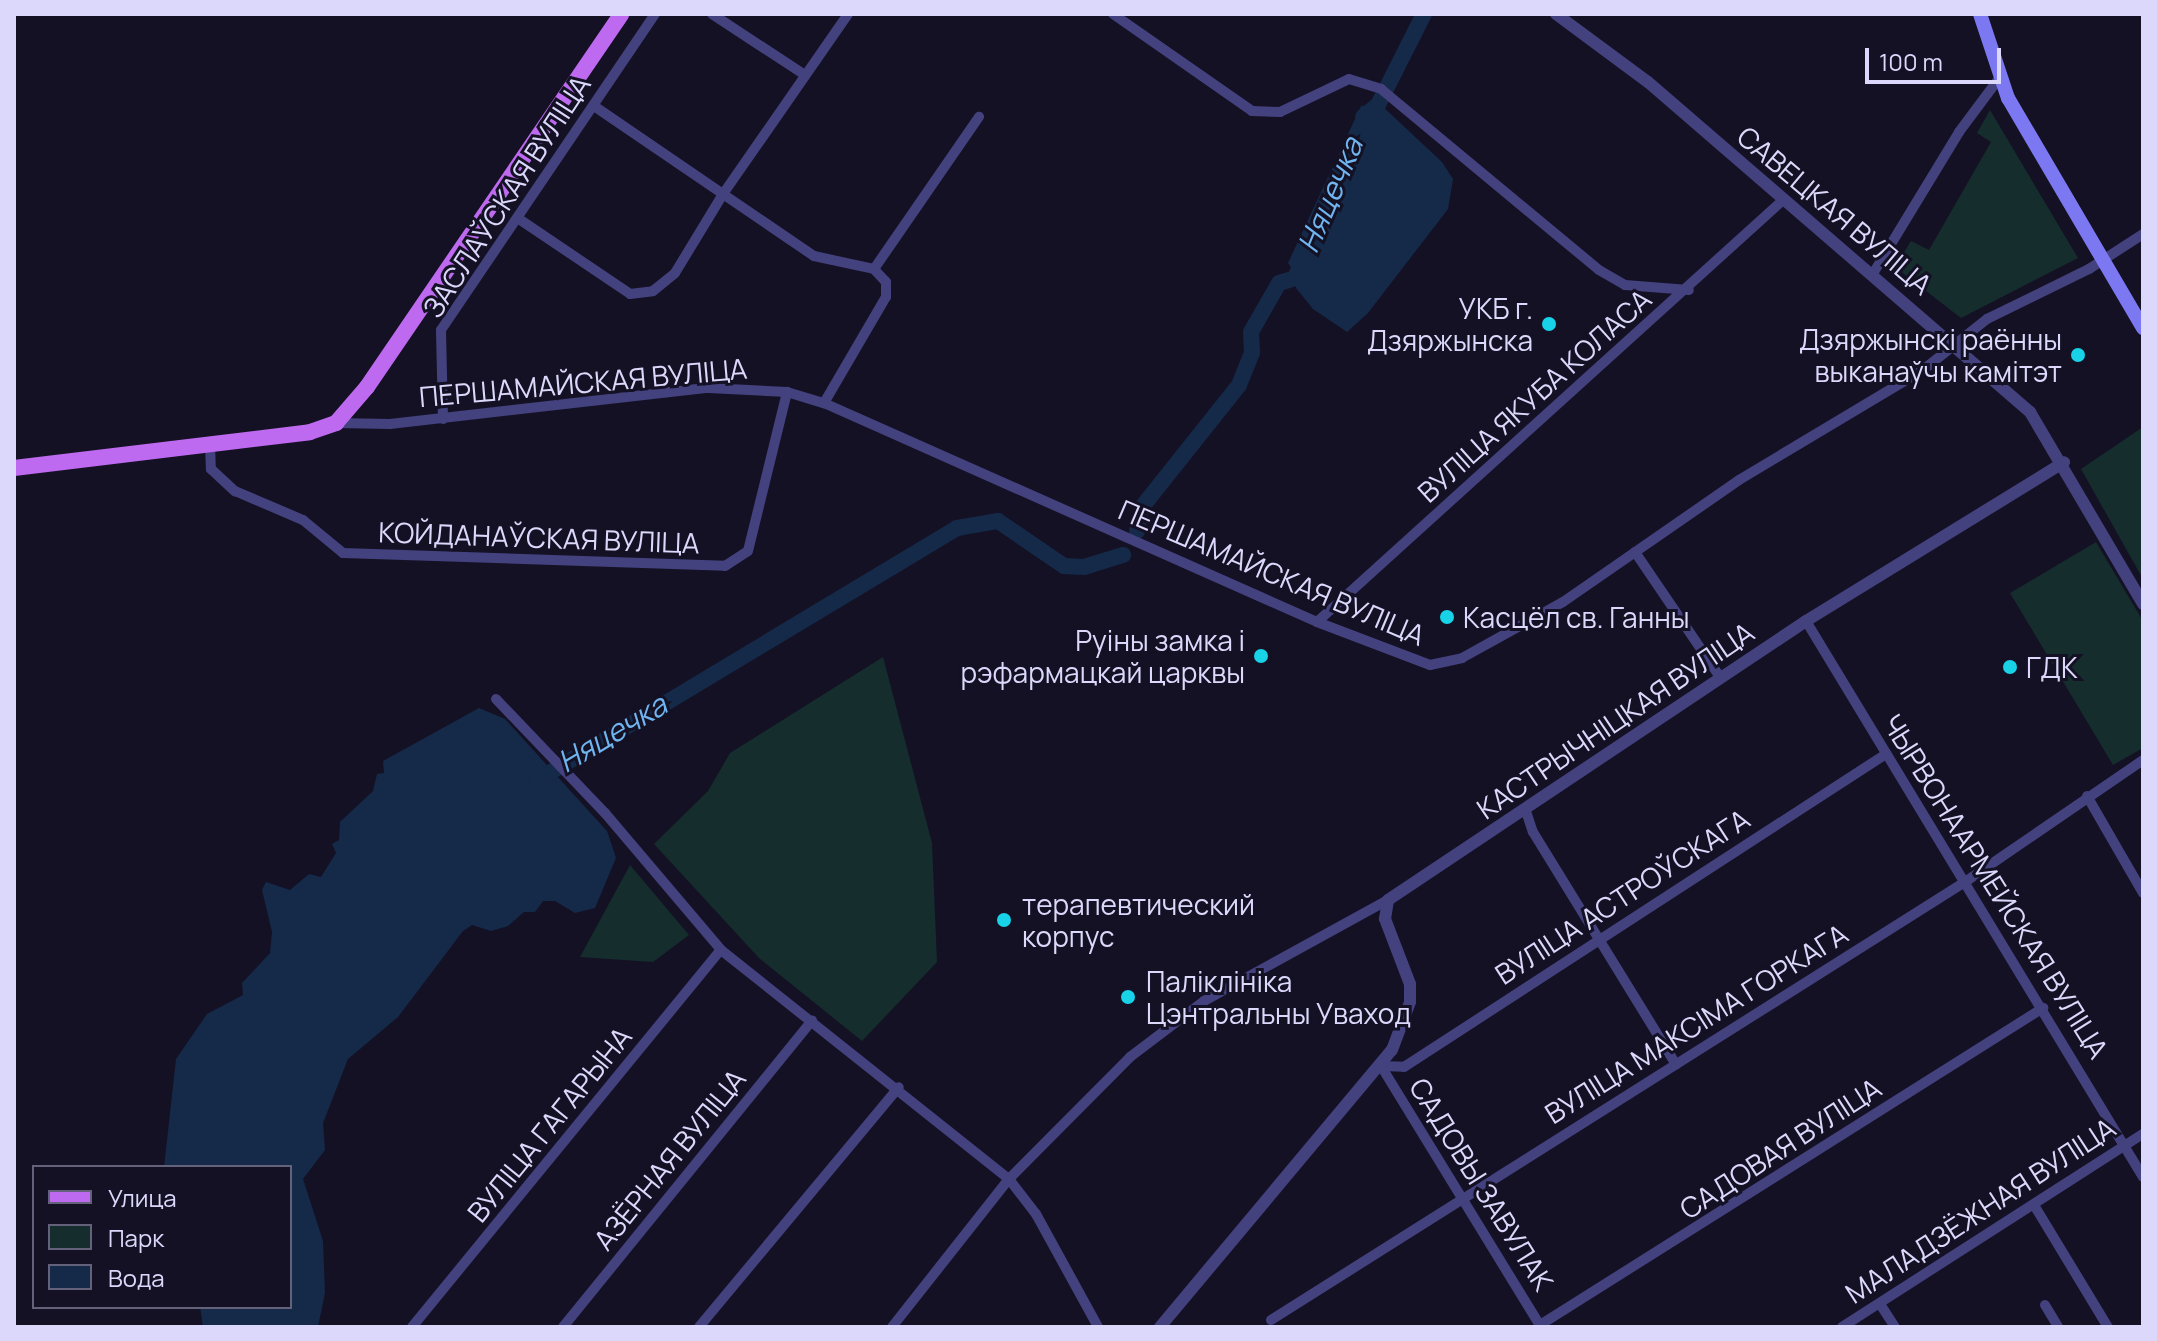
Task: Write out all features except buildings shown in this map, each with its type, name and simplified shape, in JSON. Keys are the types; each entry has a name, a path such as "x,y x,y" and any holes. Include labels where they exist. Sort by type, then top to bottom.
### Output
{"main road":[{"path":"14,468 310,432 336,423 367,387 621,14"},
{"path":"1980,14 2000,77 2143,328"}],"street":[{"name":"ЗАСЛАЎСКАЯ ВУЛІЦА","path":"443,419 441,330 655,14"},
{"path":"712,14 805,75"},
{"path":"519,219 630,294 653,291 675,273 723,194 848,14"},
{"path":"1113,14 1252,111 1280,112 1349,79 1364,81 1406,107 1625,285 1689,290"},
{"name":"САВЕЦКАЯ ВУЛІЦА","path":"1556,14 1648,82 1782,201 1874,272 2030,412 2064,462 2143,604"},
{"path":"1874,272 1959,132 2000,77"},
{"path":"594,106 814,256 874,269 886,282 886,297 824,403"},
{"path":"874,269 979,117"},
{"name":"ВУЛІЦА ЯКУБА КОЛАСА","path":"1317,622 1689,290 1782,201"},
{"name":"ПЕРШАМАЙСКАЯ ВУЛІЦА","path":"336,423 443,419 708,388 787,392 824,403 1317,622 1402,657 1430,665 1447,662 1563,602 1739,480 1923,370 2005,308 2103,260 2143,234"},
{"name":"КОЙДАНАЎСКАЯ ВУЛІЦА","path":"210,444 211,469 235,491 303,520 343,553 725,566 748,551 787,392"},
{"name":"КАСТРЫЧНІЦКАЯ ВУЛІЦА","path":"892,1327 1009,1179 1098,1085 1190,1010 1388,900 1806,621 2064,462"},
{"path":"1635,552 1720,677"},
{"name":"ЧЫРВОНААРМЕЙСКАЯ ВУЛІЦА","path":"1806,621 2143,1177"},
{"path":"496,699 568,772 721,950 899,1087 1009,1179 1036,1214 1098,1327"},
{"name":"ВУЛІЦА АСТРОЎСКАГА","path":"1381,1066 1404,1067 1886,754"},
{"name":"ВУЛІЦА МАКСІМА ГОРКАГА","path":"1271,1320 1965,882 2143,760"},
{"path":"2087,796 2143,893"},
{"path":"1525,808 1533,832 1676,1064"},
{"path":"1160,1327 1381,1066 1410,1002 1406,969 1385,919 1388,900"},
{"name":"ВУЛІЦА ГАГАРЫНА","path":"412,1327 721,950"},
{"name":"САДОВАЯ ВУЛІЦА","path":"1540,1326 2043,1008"},
{"name":"АЗЁРНАЯ ВУЛІЦА","path":"563,1327 812,1021"},
{"name":"САДОВЫ ЗАВУЛАК","path":"1381,1066 1540,1326"},
{"path":"699,1327 899,1087"},
{"name":"МАЛАДЗЁЖНАЯ ВУЛІЦА","path":"1842,1327 2143,1134"},
{"path":"2034,1205 2108,1327"},
{"path":"1880,1304 1895,1327"},
{"path":"2045,1305 2058,1327"}],"green space":[{"path":"1990,110 2078,258 1961,318 1895,267 1911,241 1929,250 1991,142 1977,133"},
{"path":"2143,427 2143,579 2081,469"},
{"path":"2096,542 2143,621 2143,748 2113,765 2010,593"},
{"path":"883,657 932,843 937,962 862,1041 759,958 654,844 708,791 730,753"},
{"path":"630,865 689,935 653,962 580,957"}],"water":[{"path":"1381,105 1442,162 1453,179 1448,209 1368,313 1347,332 1313,309 1296,288 1296,274 1288,263 1361,106"},
{"path":"479,708 505,719 607,831 616,858 595,908 575,913 555,901 543,901 535,912 524,912 508,926 491,931 472,925 463,931 398,1017 348,1059 323,1123 325,1150 303,1179 323,1241 325,1293 318,1327 203,1327 200,1309 292,1309 292,1165 164,1165 176,1059 207,1014 243,995 242,983 270,953 272,932 262,890 266,882 290,890 309,874 321,877 336,853 332,844 339,840 340,822 373,791 377,774 384,773 383,761"}],"waterway":[{"name":"Няцечка","path":"1363,117 1378,105 1424,14"},
{"name":"Няцечка","path":"1137,531 1142,507 1239,385 1252,352 1251,332 1279,283 1295,278 1304,256"},
{"name":"Няцечка","path":"536,781 957,528 998,521 1064,566 1084,567 1123,555"}],"place":[{"name":"УКБ г. Дзяржынска","path":"1549,324"},
{"name":"Дзяржынскі раённы выканаўчы камітэт","path":"2078,355"},
{"name":"Касцёл св. Ганны","path":"1447,617"},
{"name":"Руіны замка і рэфармацкай царквы","path":"1261,656"},
{"name":"ГДК","path":"2010,667"},
{"name":"терапевтический корпус","path":"1004,920"},
{"name":"Паліклініка Цэнтральны Уваход","path":"1128,997"}]}
